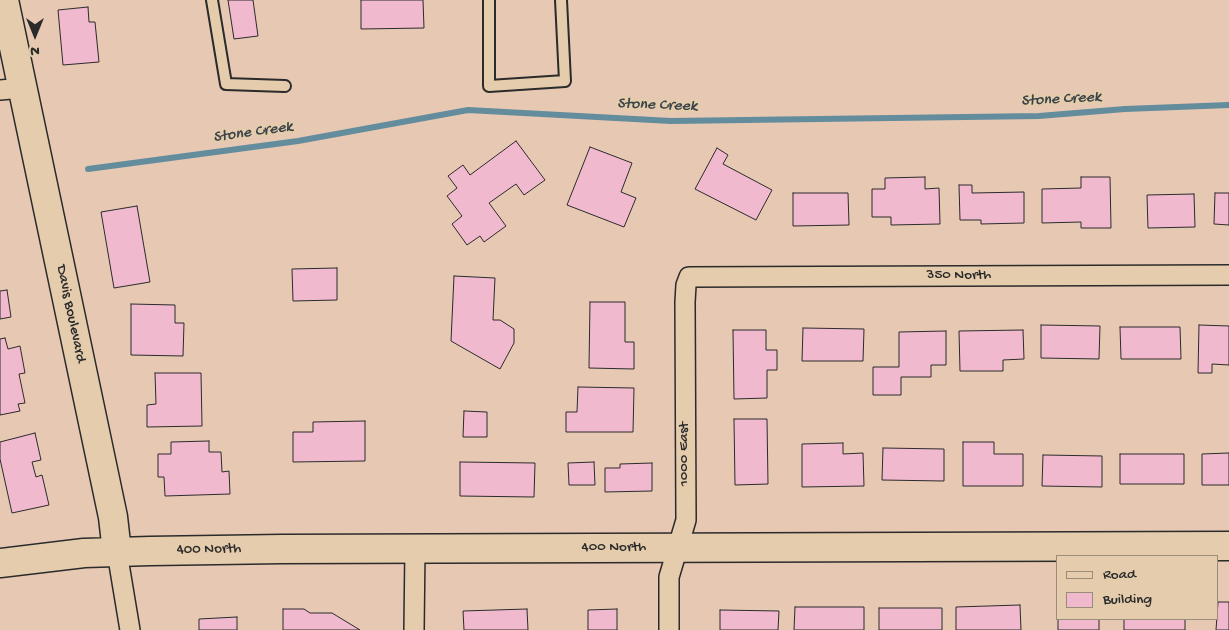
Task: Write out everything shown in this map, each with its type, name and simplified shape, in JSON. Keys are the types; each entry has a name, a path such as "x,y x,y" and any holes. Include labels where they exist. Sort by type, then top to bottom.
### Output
{"main road":[{"name":"Davis Boulevard","path":"4,0 11,89 113,517 117,552"},
{"name":"400 North","path":"0,563 84,553 282,549 1229,546"}],"street":[{"name":"350 North","path":"689,277 1229,275"},
{"name":"1000 East","path":"669,630 669,577 686,520 685,302 686,285 689,277"},
{"path":"414,630 415,549"},
{"name":"Davis Boulevard","path":"117,552 130,630"}],"lane":[{"path":"212,0 226,84 285,86"},
{"path":"489,0 489,86 565,81 561,0"}],"building":[{"path":"228,0 253,0 258,36 234,39"},
{"path":"361,0 423,0 424,28 361,29"},
{"path":"88,7 89,22 95,22 99,62 63,65 58,10"},
{"path":"516,141 545,180 524,195 516,184 489,203 506,226 484,242 480,236 467,245 452,224 462,216 447,196 457,188 448,176 463,165 470,175"},
{"path":"590,147 632,163 621,192 636,198 624,227 567,205"},
{"path":"717,148 728,155 723,164 772,190 756,220 695,189"},
{"path":"925,177 925,189 939,188 940,224 891,225 891,217 872,217 872,189 885,189 885,178"},
{"path":"1081,177 1110,177 1111,228 1081,228 1081,222 1042,223 1042,189 1081,188"},
{"path":"959,185 972,185 972,193 1024,192 1024,223 981,224 981,220 960,220"},
{"path":"793,193 848,193 849,225 793,226"},
{"path":"1215,193 1229,193 1229,225 1214,224"},
{"path":"1194,194 1195,227 1148,228 1147,195"},
{"path":"137,206 150,282 114,288 101,212"},
{"path":"337,268 337,300 293,301 292,269"},
{"path":"454,276 495,278 493,320 500,320 514,329 514,343 500,369 451,341"},
{"path":"7,290 11,317 0,319 0,291"},
{"path":"590,302 625,302 625,342 634,342 634,369 589,368"},
{"path":"131,304 175,305 175,323 184,323 183,356 131,355"},
{"path":"1041,325 1100,326 1099,359 1041,358"},
{"path":"1199,325 1229,326 1229,365 1212,364 1212,373 1198,373"},
{"path":"1120,327 1180,327 1181,359 1121,359"},
{"path":"803,328 864,329 863,361 802,361"},
{"path":"733,330 766,330 766,350 777,350 777,370 767,370 767,398 734,399"},
{"path":"1023,330 1024,359 1003,360 1003,371 960,371 959,331"},
{"path":"946,331 946,365 931,365 931,377 901,377 901,395 873,395 873,367 899,367 899,332"},
{"path":"5,338 8,349 20,346 25,373 19,374 25,403 18,404 20,411 0,415 0,339"},
{"path":"155,373 201,373 202,426 147,427 147,405 156,404"},
{"path":"578,387 634,388 633,432 566,432 566,412 577,412"},
{"path":"464,411 487,412 487,437 463,437"},
{"path":"734,419 767,419 768,484 735,485"},
{"path":"365,421 365,461 293,462 293,432 313,432 313,422"},
{"path":"35,433 41,460 32,462 36,477 42,475 49,505 12,513 0,459 0,442"},
{"path":"209,441 209,452 221,452 222,472 229,471 230,494 165,496 164,477 158,477 158,454 171,454 171,442"},
{"path":"963,442 994,442 994,454 1023,454 1023,486 963,486"},
{"path":"843,443 843,454 863,453 864,486 802,487 802,444"},
{"path":"883,448 944,449 944,481 882,480"},
{"path":"1229,453 1229,485 1202,485 1202,454"},
{"path":"1120,454 1184,454 1184,484 1120,484"},
{"path":"1043,455 1102,456 1102,487 1042,486"},
{"path":"460,462 535,463 534,497 460,496"},
{"path":"594,462 595,485 569,485 568,463"},
{"path":"652,463 652,491 605,492 605,468 620,468 620,464"},
{"path":"1219,602 1229,602 1229,630 1216,630 1217,620 1219,620"},
{"path":"1020,605 1021,630 956,630 956,607"},
{"path":"795,607 864,607 864,630 794,630"},
{"path":"879,608 942,608 942,630 879,630"},
{"path":"283,609 304,609 310,613 332,613 360,630 283,630"},
{"path":"527,609 528,630 464,630 463,611"},
{"path":"617,609 617,630 588,630 588,610"},
{"path":"720,610 779,611 778,630 720,630"},
{"path":"237,617 237,630 199,630 199,619"},
{"path":"1058,620 1099,620 1099,630 1058,630"},
{"path":"1124,620 1185,620 1185,630 1124,630"}],"waterway":[{"name":"Stone Creek","path":"88,169 298,141 468,110 671,121 1039,116 1125,109 1229,105"}]}
